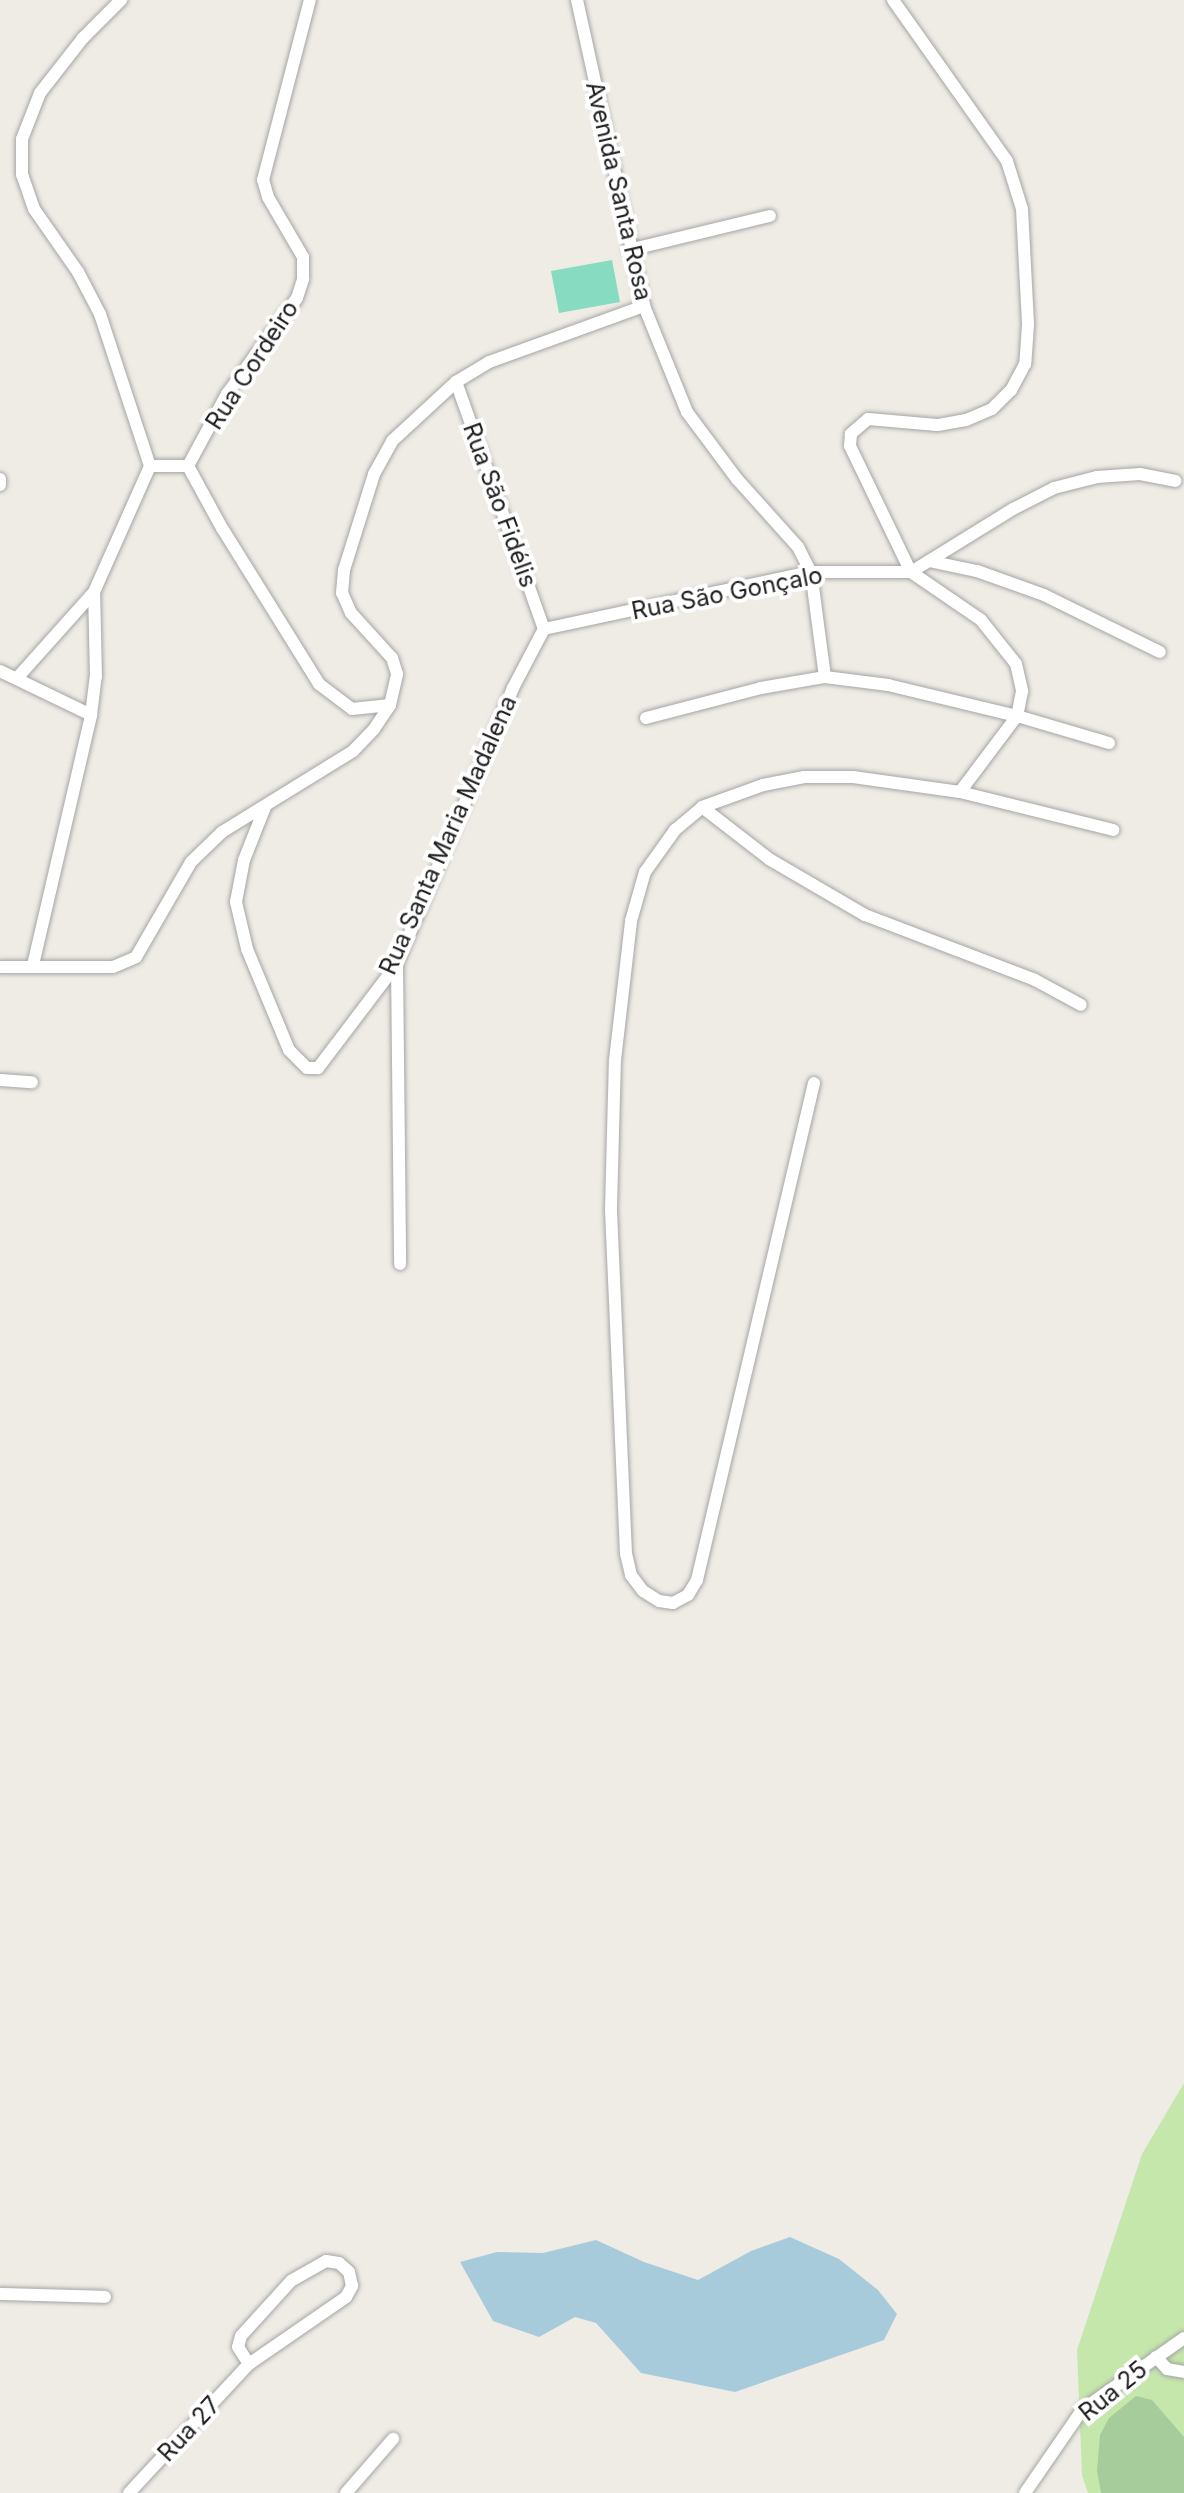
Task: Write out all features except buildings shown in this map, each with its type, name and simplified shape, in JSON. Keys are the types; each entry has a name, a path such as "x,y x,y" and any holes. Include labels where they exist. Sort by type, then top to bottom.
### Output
{"street":[{"path":"18,677 94,592 150,466 100,314 78,272 34,209 22,175 22,139 40,93 83,38 121,0"},
{"name":"Rua Cordeiro","path":"188,466 227,394 297,298 303,279 303,257 268,197 263,180 310,0"},
{"name":"Avenida Santa Rosa","path":"577,0 629,250 644,306 687,412 737,479 798,547 811,572"},
{"path":"893,0 1007,161 1022,209 1028,325 1025,364 1011,390 992,409 966,420 937,425 868,419 851,434 850,446 911,572 981,620 1016,664 1022,691 1017,716 960,792"},
{"path":"629,250 770,216"},
{"path":"0,967 113,967 136,957 191,862 222,832 353,751 374,729 390,705 397,674 392,658 351,613 342,593 344,570 374,474 392,441 456,382 489,362 644,306"},
{"name":"Rua São Fidélis","path":"456,382 544,629"},
{"path":"150,466 188,466 222,528 319,684 352,709 390,705"},
{"path":"911,572 1013,509 1054,488 1097,477 1140,474 1175,481"},
{"path":"929,561 977,571 1044,595 1160,652"},
{"path":"811,572 825,677"},
{"name":"Rua São Gonçalo","path":"544,629 811,572 911,572"},
{"path":"33,965 91,715 96,677 94,592"},
{"name":"Rua Santa Maria Madalena","path":"265,807 244,860 236,902 247,949 296,1061 307,1068 318,1068 326,1062 397,964 513,688 544,629"},
{"path":"0,671 18,677 91,715"},
{"path":"646,718 761,688 825,677 888,685 1017,716 1109,743"},
{"path":"814,1083 697,1580 688,1595 673,1603 659,1601 643,1591 631,1575 626,1554 611,1209 615,1060 631,921 645,872 675,830 702,807 763,785 804,777 853,777 960,792 1113,830"},
{"path":"702,807 769,859 865,915 1035,980 1081,1005"},
{"path":"397,964 400,1264"},
{"path":"0,1080 32,1082"},
{"name":"Rua 27","path":"129,2493 249,2364 346,2297 352,2286 349,2272 339,2263 326,2261 291,2281 241,2336 238,2347 249,2364"},
{"path":"0,2294 105,2297"},
{"name":"Rua 25","path":"1025,2493 1082,2410 1184,2338"},
{"path":"1156,2357 1167,2369 1184,2372"},
{"path":"346,2493 393,2439"}],"green space":[{"path":"612,260 620,302 559,313 551,271"},
{"path":"1184,2083 1184,2493 1088,2493 1082,2475 1077,2350 1142,2154"},
{"path":"1136,2396 1152,2400 1184,2437 1184,2493 1101,2493 1097,2471 1100,2435 1109,2418"}],"water":[{"path":"790,2237 839,2259 878,2290 897,2314 884,2340 735,2392 641,2373 596,2323 575,2317 539,2337 493,2321 460,2262 497,2252 543,2253 596,2240 644,2262 698,2280 751,2251"}]}
